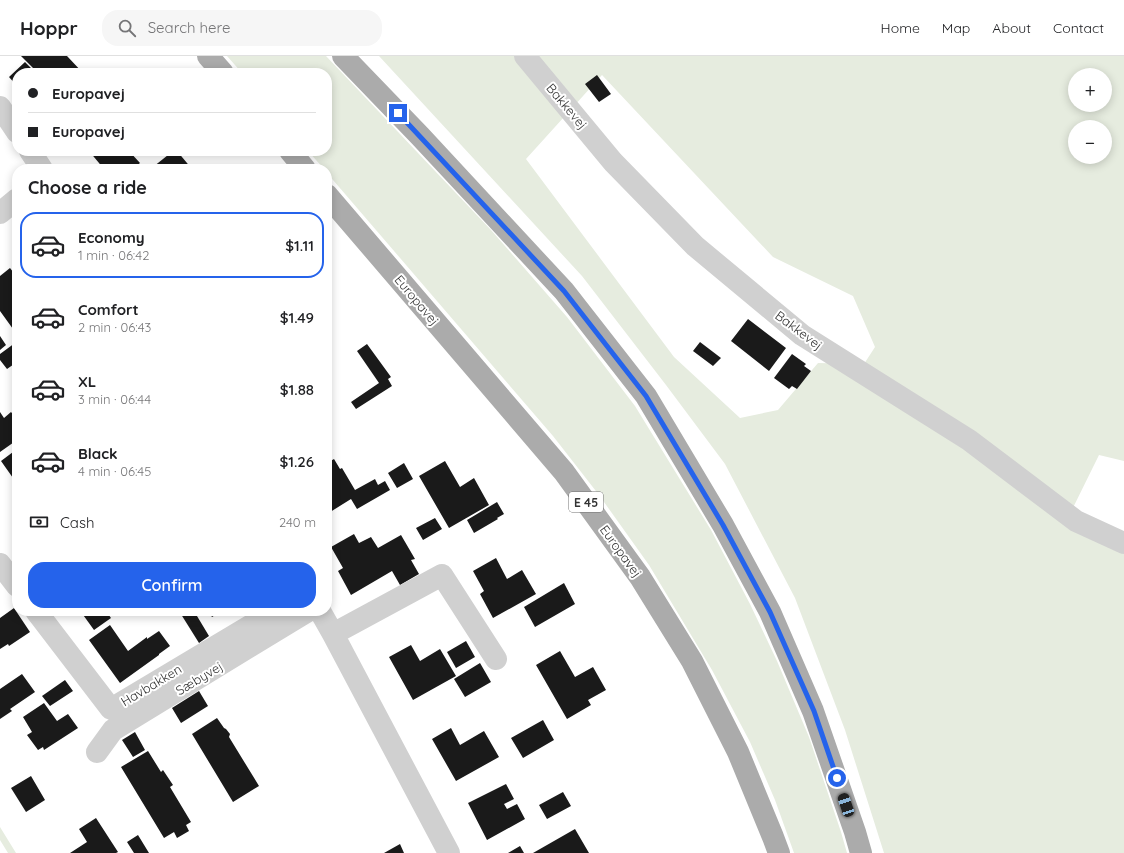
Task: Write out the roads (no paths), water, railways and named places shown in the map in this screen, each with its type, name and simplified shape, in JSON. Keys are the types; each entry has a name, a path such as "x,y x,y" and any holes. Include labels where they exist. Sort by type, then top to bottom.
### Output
{"main road":[{"path":"208,56 219,68"},
{"path":"343,56 564,291 646,396 723,525 770,612 814,711 861,853"},
{"path":"294,156 301,164"},
{"name":"Europavej","path":"332,201 564,472 640,577 692,661 738,752 773,837 778,853"}],"street":[{"name":"Bakkevej","path":"525,56 614,162 695,246 802,335 969,440 1076,521 1124,543"},
{"path":"0,107 12,125"},
{"path":"0,213 12,203"},
{"path":"0,564 12,580"},
{"path":"333,634 442,575 496,659"},
{"name":"Havbakken","path":"40,616 111,709 267,616"},
{"name":"Sæbyvej","path":"97,752 113,730 300,616"},
{"path":"323,616 449,853"}]}
